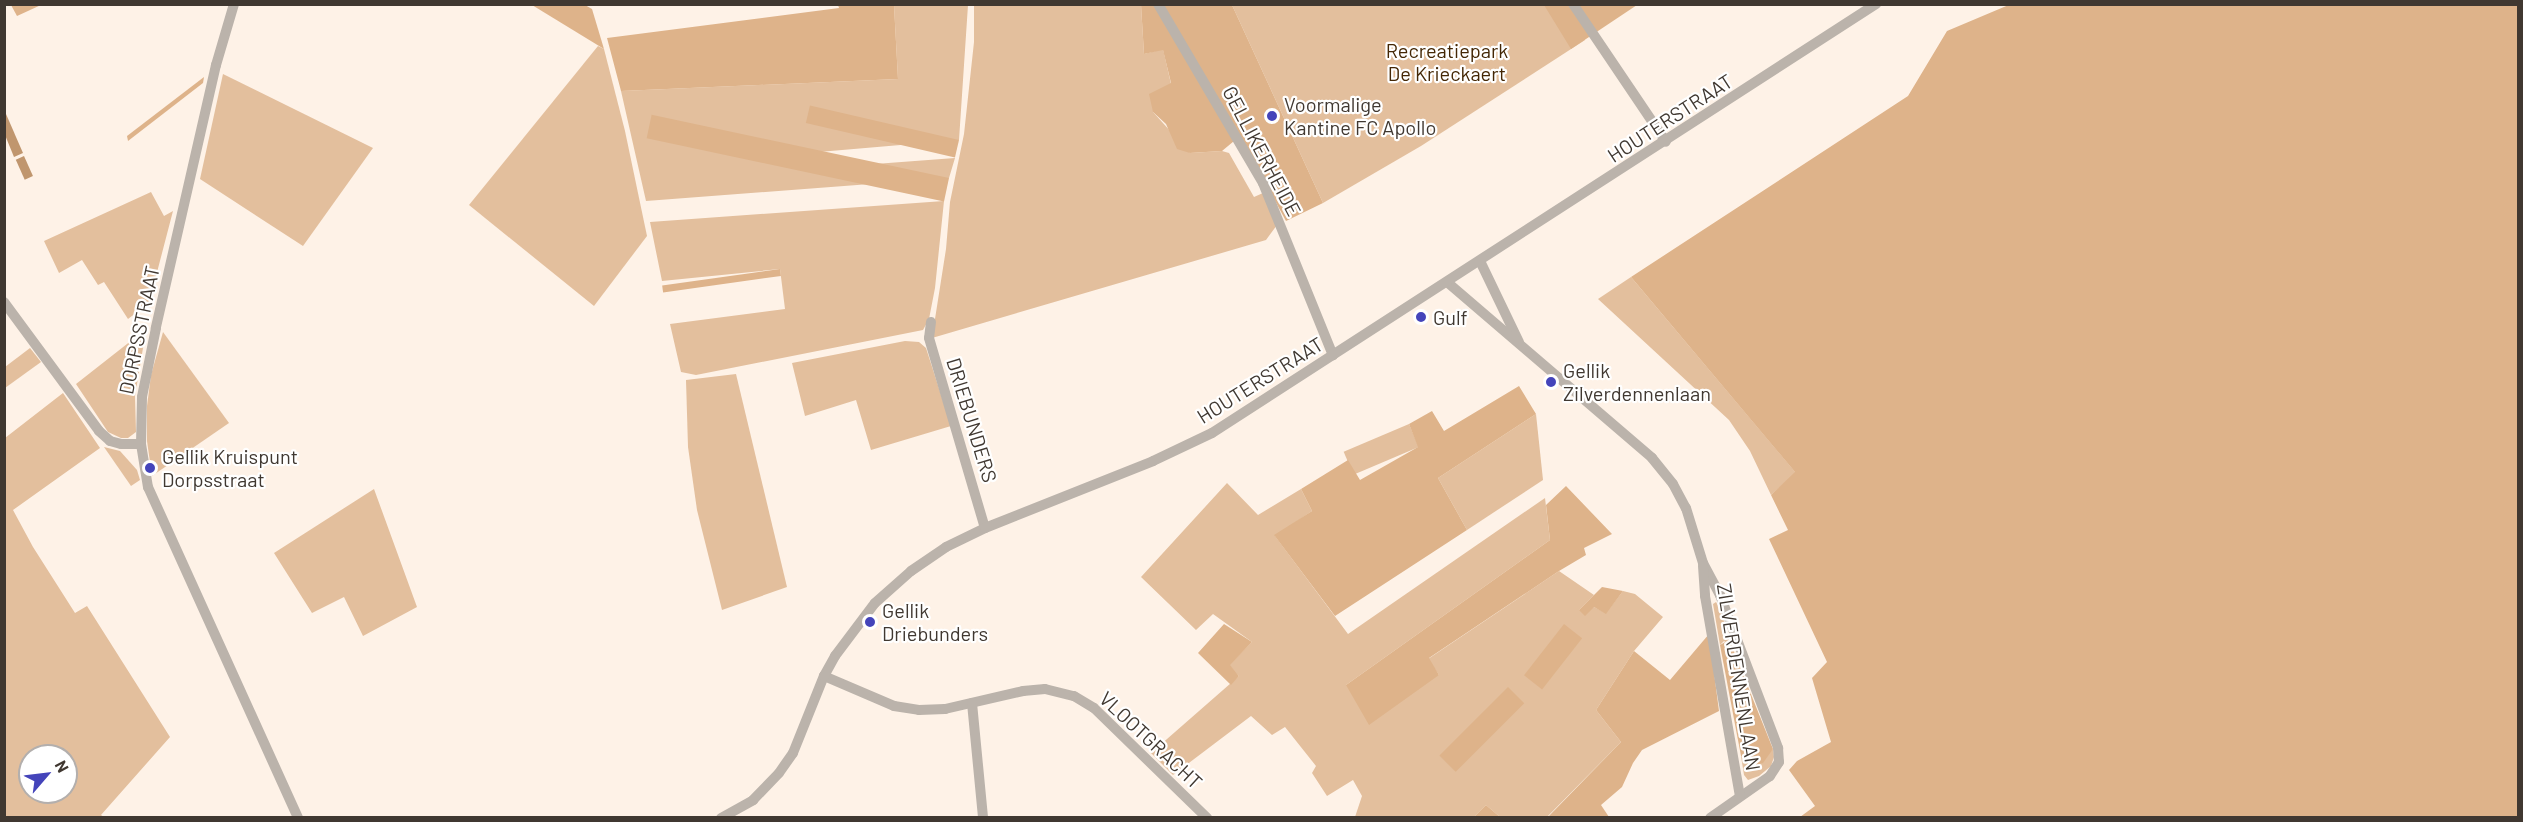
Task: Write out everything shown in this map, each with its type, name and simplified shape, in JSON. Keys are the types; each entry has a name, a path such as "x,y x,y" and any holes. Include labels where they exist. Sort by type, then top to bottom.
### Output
{"street":[{"name":"DORPSSTRAAT","path":"234,4 216,65 156,328 142,397 141,444 148,487 298,818"},
{"name":"GELLIKERHEIDE","path":"1158,4 1263,183 1333,355"},
{"path":"1573,4 1666,142"},
{"name":"HOUTERSTRAAT","path":"721,818 753,800 779,773 793,753 824,676 851,634 875,603 911,571 946,547 985,528 1185,447 1212,433 1666,142 1876,4"},
{"name":"ZILVERDENNENLAAN","path":"1480,261 1521,345"},
{"name":"ZILVERDENNENLAAN","path":"1447,282 1652,458 1673,484 1686,508 1703,563 1720,595 1778,748 1779,762 1770,777 1710,818"},
{"path":"4,302 99,430 110,441 121,444 141,444"},
{"name":"DRIEBUNDERS","path":"931,322 928,338 985,528"},
{"name":"ZILVERDENNENLAAN","path":"1703,563 1705,596 1740,796"},
{"name":"VLOOTGRACHT","path":"824,676 894,706 945,709 1023,691 1045,689 1074,696 1094,708 1207,818"},
{"path":"972,703 983,818"}],"green space":[{"path":"894,5 968,5 959,140 807,153 808,169 955,158 949,178 646,201 621,91 898,79"},
{"path":"974,5 1141,5 1144,54 1163,49 1171,84 1153,112 1190,153 1222,151 1229,153 1254,197 1263,193 1277,225 1266,240 932,338 946,249 950,202 964,134 974,42"},
{"name":"Recreatiepark De Krieckaert","path":"1232,5 1561,5 1585,40 1421,146 1323,203"},
{"path":"598,46 604,49 625,131 647,236 594,306 469,205"},
{"path":"223,74 373,148 303,246 200,179"},
{"path":"151,192 164,216 173,211 149,303 128,319 104,282 98,285 82,260 59,273 44,241"},
{"path":"944,201 935,288 929,319 923,330 696,375 681,372 670,324 785,309 780,269 662,281 650,222"},
{"path":"1631,277 1796,473 1771,495 1750,451 1729,420 1598,299"},
{"path":"163,332 229,423 152,476 147,441 147,406 151,375"},
{"path":"141,333 145,336 135,396 136,432 128,438 121,438 108,432 76,384"},
{"path":"905,341 919,342 926,348 951,426 871,450 856,400 805,416 792,363"},
{"path":"30,348 41,362 5,388 5,367"},
{"path":"736,374 787,587 722,610 697,510 688,447 686,380"},
{"path":"63,393 100,448 13,510 33,547 75,613 87,606 170,737 101,815 104,817 5,817 5,438"},
{"path":"1536,414 1543,480 1467,530 1438,478"},
{"path":"1409,424 1419,447 1353,475 1344,452"},
{"path":"104,447 120,451 137,470 140,480 131,486"},
{"path":"1227,483 1258,515 1301,489 1312,511 1275,536 1348,634 1545,498 1550,540 1346,685 1439,675 1428,659 1559,571 1594,595 1579,610 1594,607 1606,613 1623,591 1635,594 1663,617 1634,651 1596,710 1621,742 1547,817 1500,817 1486,805 1474,817 1355,817 1362,796 1353,780 1327,796 1312,773 1316,766 1285,727 1272,735 1251,716 1173,775 1151,753 1239,676 1229,665 1252,642 1213,614 1196,630 1141,577"},
{"path":"374,489 417,607 363,636 344,597 312,613 274,553"},
{"path":"1716,602 1732,647 1724,641 1720,645 1713,604"},
{"path":"1773,749 1774,757 1771,766 1759,776 1748,780 1744,775 1741,756 1754,765"}],"shaded area":[{"path":"2011,4 2518,5 2518,817 1800,817 1815,806 1789,770 1797,761 1831,742 1812,678 1827,662 1769,539 1788,530 1771,495 1795,472 1631,277 1908,96 1947,31"},
{"path":"11,5 41,5 17,16"},
{"path":"532,5 585,5 592,9 604,49"},
{"path":"838,5 894,5 898,79 621,91 607,38 839,8"},
{"path":"1141,5 1232,5 1323,203 1286,221 1240,136 1222,151 1190,153 1177,149 1166,124 1153,112 1149,94 1171,83 1163,50 1144,54"},
{"path":"1544,5 1637,5 1571,49"},
{"path":"204,77 203,83 128,141 127,136"},
{"path":"810,106 959,140 955,158 806,123"},
{"path":"6,114 23,153 14,157 5,135"},
{"path":"652,115 949,178 944,201 647,138"},
{"path":"24,156 33,176 25,180 16,160"},
{"path":"780,269 781,276 663,292 662,286"},
{"path":"1519,386 1536,414 1438,478 1467,530 1335,616 1274,535 1312,511 1301,489 1348,460 1360,480 1418,447 1409,424 1432,411 1444,431"},
{"path":"1566,486 1612,534 1584,548 1586,555 1429,658 1439,675 1369,725 1346,685 1550,540 1546,505"},
{"path":"1602,587 1623,591 1606,614 1594,607 1585,616 1579,610"},
{"path":"1224,624 1252,642 1230,665 1239,676 1231,685 1198,653"},
{"path":"1564,624 1582,638 1542,689 1524,675"},
{"path":"1709,634 1719,711 1642,750 1622,787 1601,805 1609,817 1547,818 1621,742 1596,710 1634,651 1670,680"},
{"path":"1727,641 1732,647 1773,749 1763,763 1753,765 1741,756 1720,645"},
{"path":"1508,687 1524,703 1456,772 1439,756"},
{"path":"1486,805 1500,817 1474,817"}],"place":[{"name":"Voormalige Kantine FC Apollo","path":"1272,116"},
{"name":"Gulf","path":"1421,317"},
{"name":"Gellik Zilverdennenlaan","path":"1551,382"},
{"name":"Gellik Kruispunt Dorpsstraat","path":"150,468"},
{"name":"Gellik Driebunders","path":"870,622"}]}
